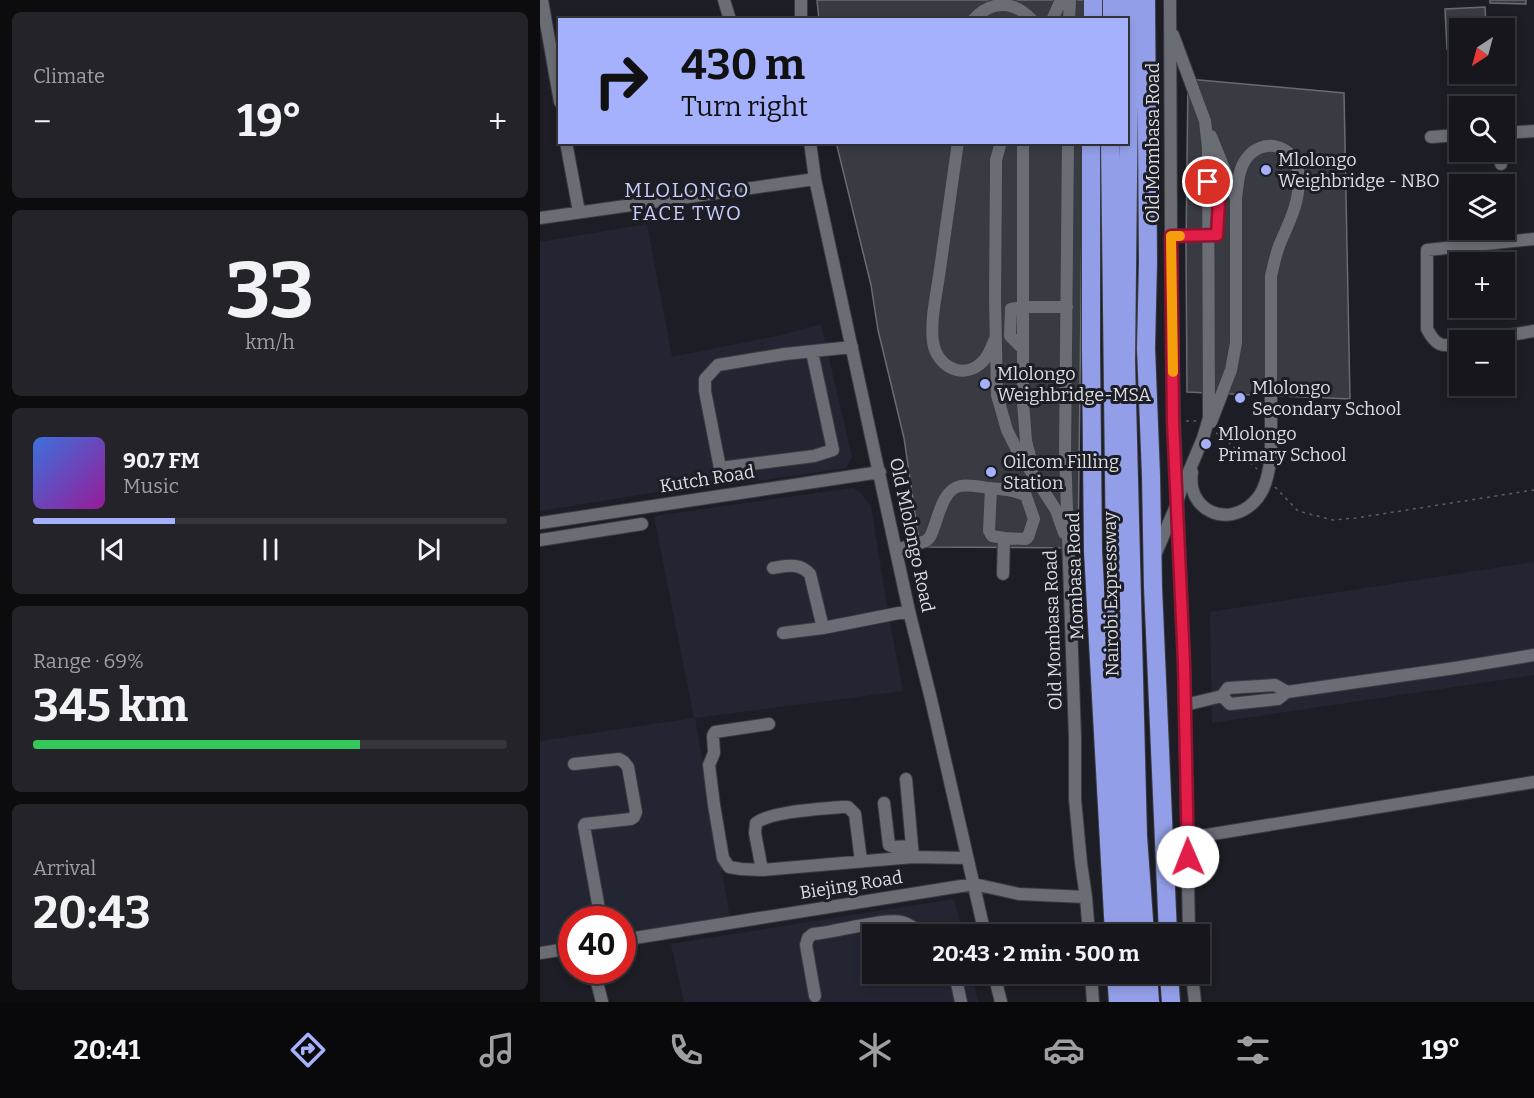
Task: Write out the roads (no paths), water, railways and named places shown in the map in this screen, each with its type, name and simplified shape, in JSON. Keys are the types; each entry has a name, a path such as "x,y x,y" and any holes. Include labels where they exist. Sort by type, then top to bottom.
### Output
{"highway":[{"path":"1093,0 1093,18"},
{"path":"1112,18 1113,0"},
{"name":"Nairobi Expressway","path":"1130,0 1126,361 1138,836 1144,924"},
{"path":"1146,0 1148,262 1146,348 1153,587 1168,924"},
{"name":"Mombasa Road","path":"1091,144 1093,551 1113,924"},
{"name":"Nairobi Expressway","path":"1110,144 1116,640 1130,924"},
{"path":"1117,984 1118,1002"},
{"path":"1133,984 1134,1002"},
{"path":"1149,984 1150,1002"},
{"path":"1169,984 1170,1002"}],"street":[{"path":"542,0 558,91"},
{"path":"724,0 729,18"},
{"path":"801,0 801,18"},
{"path":"1053,18 1061,0"},
{"path":"1069,18 1070,0"},
{"path":"1160,0 1236,198"},
{"name":"Old Mombasa Road","path":"1170,0 1173,421 1184,663 1189,924"},
{"path":"974,18 987,7 1001,2 1019,7 1030,18"},
{"path":"1205,121 1208,148 1209,236 1209,418 1206,431"},
{"path":"1515,132 1534,131"},
{"path":"1431,137 1449,136"},
{"path":"566,144 579,212"},
{"name":"Old Mlolongo Road","path":"810,144 815,179 909,611 932,699 983,924"},
{"path":"958,144 934,309 933,341 936,354 943,364 952,368 971,370 983,362 996,334"},
{"path":"1000,144 996,160 997,395 1007,430 1017,450 1056,510 1067,543"},
{"path":"1023,144 1024,425 1037,481"},
{"name":"Old Mombasa Road","path":"1068,144 1065,452 1067,543 1070,568 1076,737 1075,799 1088,924"},
{"path":"1153,587 1153,563 1159,544 1231,370 1236,343 1236,198 1240,171 1258,147 1278,146 1288,152 1294,160 1298,170 1298,186 1296,206 1281,241 1271,276 1271,459 1267,479 1253,503 1230,514 1211,512 1196,500 1190,482 1193,462"},
{"path":"540,218 815,179"},
{"path":"1171,236 1209,236"},
{"path":"1449,345 1439,345 1433,341 1427,329 1427,250 1534,239"},
{"path":"1023,307 1067,307"},
{"path":"1515,335 1534,332"},
{"path":"812,352 833,450 814,456 720,468 705,391 705,380 718,365 785,354 852,347"},
{"name":"Kutch Road","path":"540,523 879,472"},
{"path":"896,550 926,541 930,537 947,496 955,488 964,485 991,488 1024,494 1034,517 1028,537 992,536 989,531 991,488"},
{"path":"540,540 642,524"},
{"path":"1003,574 1004,538"},
{"path":"773,568 792,565 804,567 810,574 823,628"},
{"path":"783,633 823,628 909,611"},
{"path":"1185,705 1222,696 1230,704 1278,699 1287,692 1534,655"},
{"path":"769,724 715,732 712,736 714,753 709,765 714,805 723,858 729,867 741,870 762,870 861,861 913,851"},
{"path":"574,764 619,759 624,762 628,767 636,812 631,819 585,824 584,826 598,906"},
{"path":"906,779 913,851"},
{"path":"1188,838 1534,782"},
{"path":"884,803 889,845 913,851 967,858"},
{"path":"762,870 755,833 756,823 761,819 779,814 841,807 848,807 855,814 861,861"},
{"name":"Biejing Road","path":"636,938 974,884 1019,894 1086,897"},
{"path":"876,924 888,922 907,924"},
{"path":"815,996 806,945 808,938 813,934 862,926"},
{"path":"540,953 558,950"},
{"path":"598,984 602,1002"},
{"path":"957,984 962,1002"},
{"path":"996,984 1001,1002"},
{"path":"1092,984 1093,1002"},
{"path":"1193,984 1195,1002"}],"place":[{"name":"Mlolongo Weighbridge - NBO","path":"1266,170"},
{"name":"Mlolongo Weighbridge-MSA","path":"985,384"},
{"name":"Mlolongo Secondary School","path":"1240,398"},
{"name":"Mlolongo Primary School","path":"1206,444"},
{"name":"Oilcom Filling Station","path":"991,472"}],"district":[{"name":"MLOLONGO FACE TWO","path":"687,202"}]}
